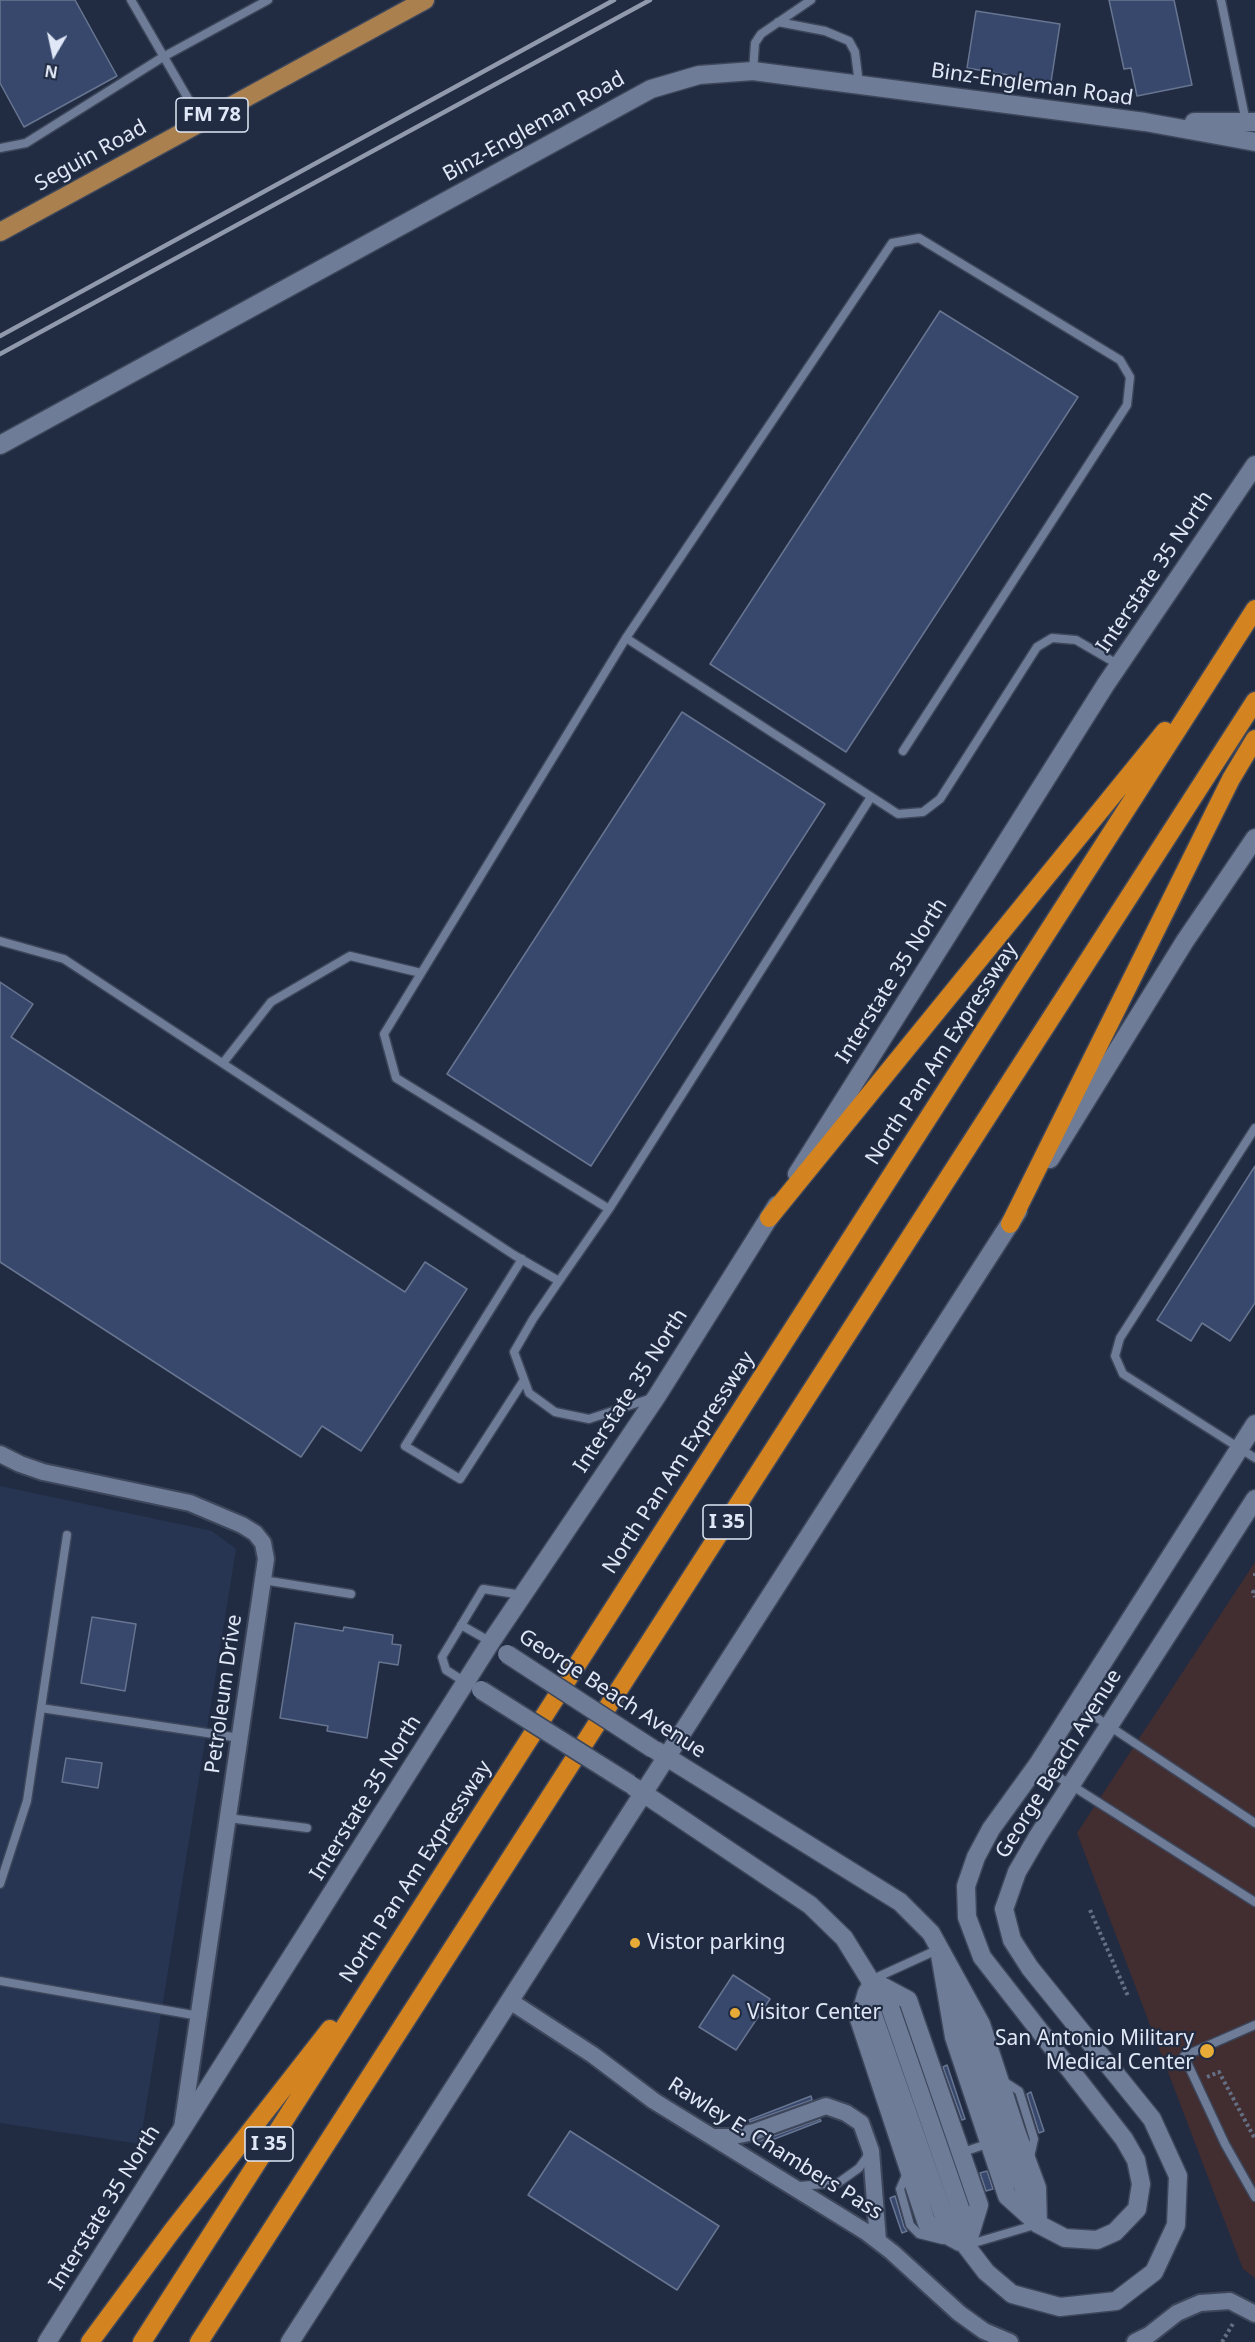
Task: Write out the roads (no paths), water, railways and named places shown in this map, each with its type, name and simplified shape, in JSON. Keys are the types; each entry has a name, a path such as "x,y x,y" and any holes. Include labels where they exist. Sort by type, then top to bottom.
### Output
{"highway":[{"name":"North Pan Am Expressway","path":"142,2342 1255,609"},
{"path":"769,1218 1224,657"},
{"name":"I 35","path":"199,2342 1255,701"},
{"path":"1010,1224 1231,779 1255,739"},
{"path":"90,2342 172,2231 396,1946"}],"main road":[{"name":"Seguin Road","path":"0,231 425,0"}],"street":[{"name":"Binz-Engleman Road","path":"0,445 651,89 699,75 753,70 1145,122 1255,142"},
{"name":"Binz-Engleman Road","path":"1145,122 1250,122"},
{"name":"Interstate 35 North","path":"47,2342 182,2129 473,1686 491,1642 657,1396 1119,666 1255,465"},
{"path":"290,2342 510,2001 636,1788 1010,1224 1185,941 1255,838"},
{"name":"George Beach Avenue","path":"1038,2224 1065,2238 1097,2240 1115,2232 1137,2209 1140,2184 1136,2160 1124,2139 982,1957 968,1917 966,1886 976,1857 991,1828 1038,1764 1076,1704 1248,1453 1255,1424"},
{"name":"Petroleum Drive","path":"0,1454 20,1464 71,1479 190,1503 235,1521 255,1533 263,1543 266,1559 182,2129"},
{"name":"George Beach Avenue","path":"870,1980 872,2012 944,2217 986,2272 1012,2294 1059,2307 1116,2301 1154,2272 1176,2225 1178,2176 1152,2119 1030,1968 1012,1940 1004,1909 1017,1872 1255,1499"},
{"name":"George Beach Avenue","path":"491,1642 659,1753 900,1902 931,1933 939,1949"},
{"path":"473,1686 636,1788 810,1905 844,1938 870,1980 908,2000 979,2205 967,2245"},
{"path":"939,1949 981,2024 999,2078 1004,2138 1029,2163 1037,2188 1038,2224"},
{"path":"939,1949 1025,2197 1038,2224"},
{"name":"Rawley E. Chambers Pass","path":"510,2001 593,2055 654,2101 795,2187 878,2241 959,2313 984,2331 1010,2342"},
{"path":"714,2137 729,2137 754,2132 826,2106 846,2113 861,2123 871,2151 878,2241"},
{"path":"1135,2342 1149,2335 1177,2313 1200,2303 1230,2301 1255,2314"}],"lane":[{"path":"131,0 201,121"},
{"path":"0,148 26,143 163,57 268,0"},
{"path":"753,70 755,44 761,34 811,0"},
{"path":"1221,0 1250,122"},
{"path":"778,22 825,31 849,41 855,52 859,84"},
{"path":"609,1209 396,1078 384,1034 626,638 892,243 919,238 1120,360 1130,377 1127,405 903,751"},
{"path":"626,638 898,814 923,812 940,799 1037,647 1052,638 1076,640 1119,666"},
{"path":"657,1396 589,1419 555,1412 529,1393 514,1352 533,1319 609,1209 871,797"},
{"path":"0,942 64,959 559,1281"},
{"path":"223,1063 271,1002 350,956 421,973"},
{"path":"1248,1453 1123,1374 1115,1356 1120,1338 1255,1128"},
{"path":"522,1259 405,1446 460,1479 524,1380"},
{"path":"0,1884 27,1801 67,1535"},
{"path":"263,1580 351,1594"},
{"path":"473,1686 446,1670 442,1657 483,1589 523,1595"},
{"path":"461,1625 491,1642"},
{"path":"1076,1704 1255,1823"},
{"path":"41,1708 240,1738"},
{"path":"1038,1764 1255,1902"},
{"path":"228,1818 307,1828"},
{"path":"870,1980 939,1949"},
{"path":"0,1981 199,2016"},
{"path":"1255,2025 1184,2056 1225,2144 1255,2197"},
{"path":"999,2078 1019,2091 1034,2139 1029,2163"},
{"path":"1004,2138 925,2164 900,2189 910,2225 919,2234 967,2245 1038,2224"},
{"path":"795,2187 838,2183 859,2168 871,2151"}],"railway":[{"path":"0,336 614,0"},
{"path":"0,354 650,0"}],"place":[{"name":"Vistor parking","path":"635,1943"},
{"name":"Visitor Center","path":"735,2013"},
{"name":"San Antonio Military Medical Center","path":"1207,2051"}]}
